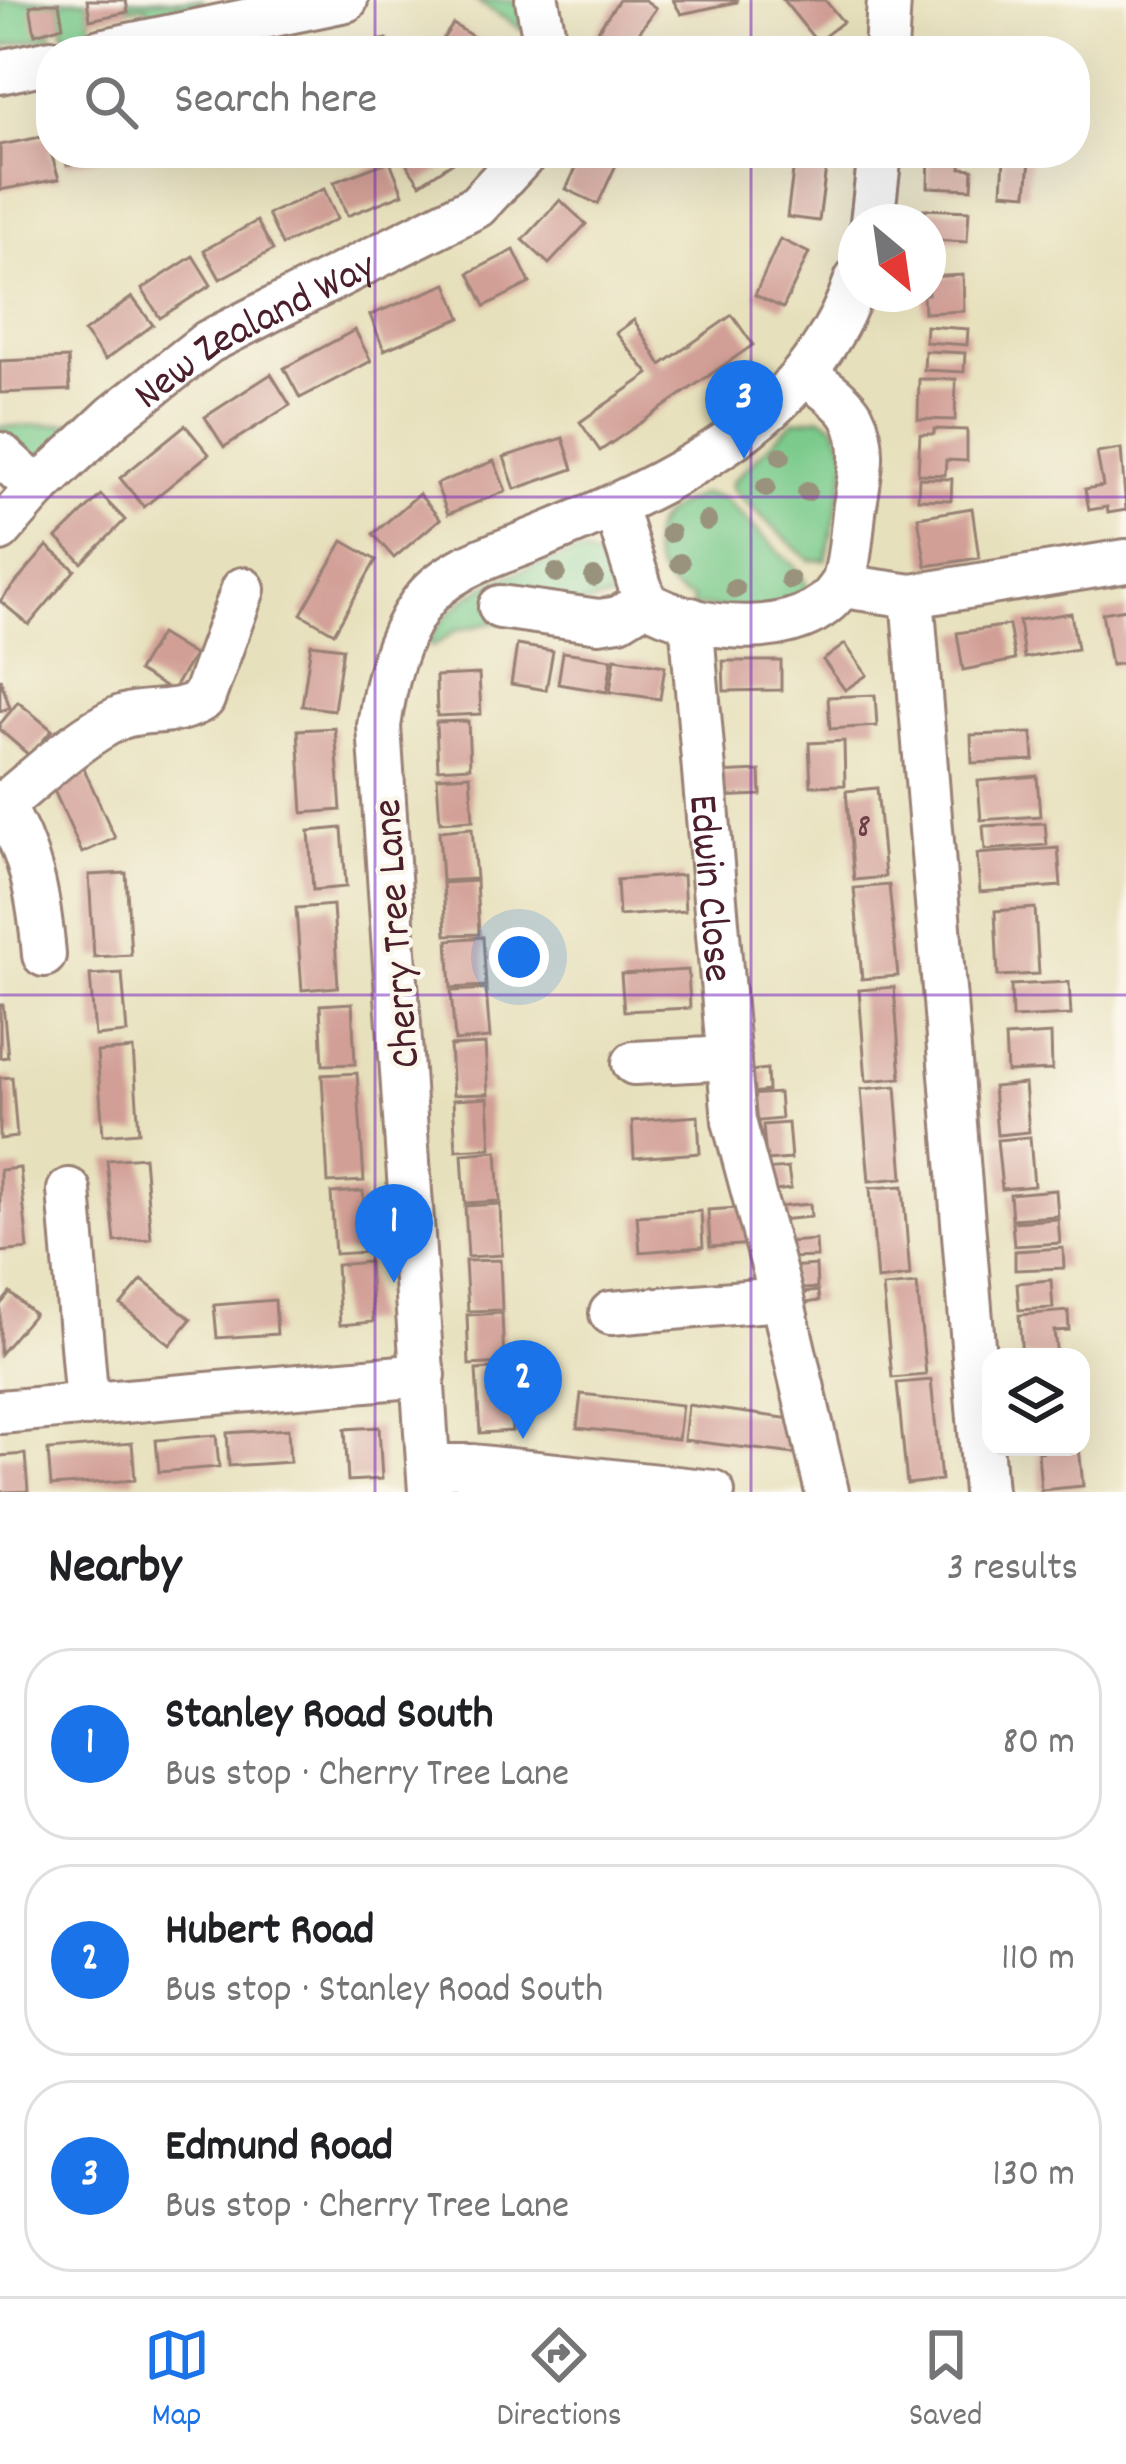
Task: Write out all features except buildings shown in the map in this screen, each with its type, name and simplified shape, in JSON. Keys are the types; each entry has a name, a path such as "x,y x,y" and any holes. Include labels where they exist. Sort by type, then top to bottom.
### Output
{"street":[{"path":"172,36 346,0"},
{"path":"537,0 544,36"},
{"path":"887,36 889,0"},
{"path":"0,72 36,64"},
{"name":"New Zealand Way","path":"0,530 114,416 208,342 477,206 512,168"},
{"path":"874,204 878,168"},
{"name":"Cherry Tree Lane","path":"429,1479 379,727 386,681 421,604 455,572 615,507 697,465 758,420 804,373 843,312"},
{"path":"615,507 645,602 665,614 753,627 781,625 810,615 842,586 862,440 849,410 804,373"},
{"path":"0,454 37,488"},
{"path":"842,586 912,596 1126,561"},
{"path":"44,955 32,867 20,833 1,804 110,723 136,713 183,709 203,699 243,589"},
{"path":"912,596 985,1492"},
{"path":"500,607 599,621 619,618 645,602"},
{"name":"Edwin Close","path":"691,619 734,1121 827,1492"},
{"path":"634,1063 729,1058"},
{"path":"69,1190 87,1405"},
{"path":"611,1313 782,1299"},
{"path":"0,1412 424,1375"},
{"path":"429,1479 472,1466 713,1492"}],"green space":[{"path":"0,0 87,0 92,29 64,34 59,4 46,6 52,36 0,47"},
{"path":"126,0 202,0 203,8 149,18 147,6 128,8"},
{"path":"475,0 520,0 523,30"},
{"path":"821,417 834,424 849,454 826,560 809,560 732,489 732,482 794,421"},
{"path":"84,423 53,450 37,456 0,441 0,427"},
{"path":"702,494 723,498 799,571 807,587 798,598 771,609 692,606 693,598 663,579 653,555 654,531 669,511"},
{"path":"579,552 607,567 619,597 457,630 432,647 428,644 440,624 472,594 513,574"}],"place":[{"name":"Edmund Road","path":"744,459"},
{"name":"Stanley Road South","path":"394,1283"},
{"name":"Hubert Road","path":"523,1439"}]}
